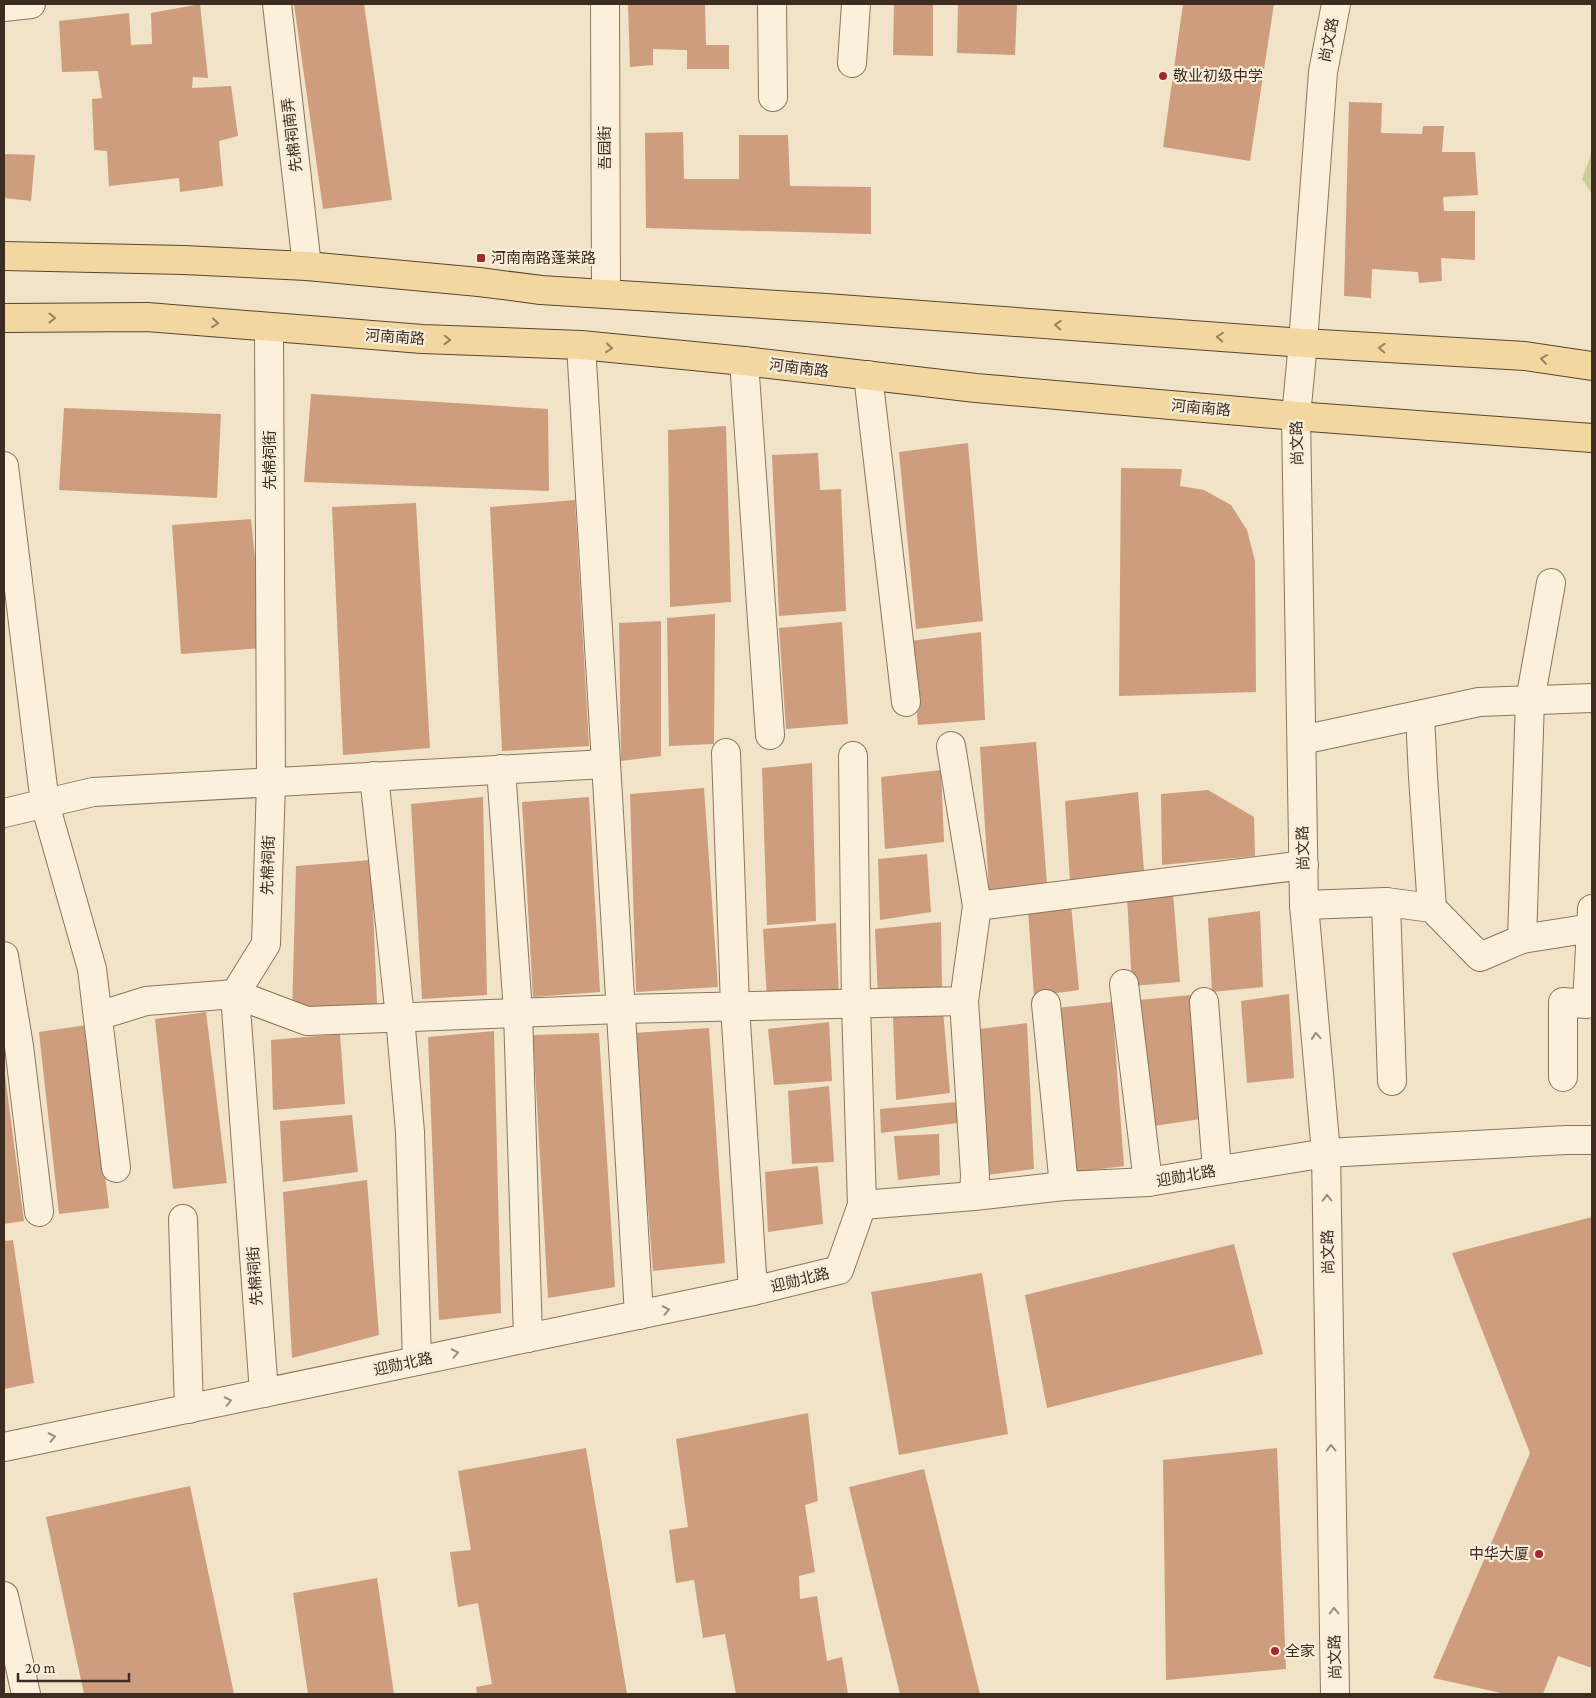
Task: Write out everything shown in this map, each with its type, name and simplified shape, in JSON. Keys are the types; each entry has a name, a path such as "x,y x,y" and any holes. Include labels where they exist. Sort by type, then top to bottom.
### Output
{"main road":[{"path":"4,256 184,260 307,266 479,282 541,290 606,293 1303,343 1525,356 1592,366"},
{"name":"河南南路","path":"4,318 147,318 422,339 581,346 744,360 844,374 868,375 976,388 1296,416 1592,438"}],"street":[{"path":"4,7 31,4"},
{"name":"先棉祠南弄","path":"277,4 307,266"},
{"name":"吾园街","path":"604,4 606,293"},
{"path":"772,4 773,97"},
{"path":"852,63 856,4"},
{"name":"尚文路","path":"1335,1694 1326,1153 1304,905 1296,416 1323,72 1336,4"},
{"name":"先棉祠街","path":"264,1393 235,994 266,944 271,782 269,328"},
{"path":"581,346 639,1315"},
{"path":"744,360 770,735"},
{"path":"868,375 906,702"},
{"path":"4,466 45,804 92,968 116,1168"},
{"path":"1522,939 1530,701 1551,583"},
{"path":"1302,740 1479,702 1592,698"},
{"path":"1420,715 1432,908"},
{"path":"952,746 976,906 964,1001 975,1175 974,1196"},
{"path":"726,753 735,1006 753,1292"},
{"path":"853,756 856,1004 862,1206"},
{"path":"4,813 92,792 606,764"},
{"path":"501,769 518,1012 528,1338"},
{"path":"374,776 400,1017 410,1132 418,1361"},
{"path":"976,906 1304,865"},
{"path":"1386,902 1392,1080"},
{"path":"1304,905 1386,902 1432,908 1480,957 1522,939 1592,922 1587,1004 1564,1002 1563,1076"},
{"path":"4,956 19,1046 39,1212"},
{"path":"1124,984 1148,1182"},
{"path":"98,1016 146,1001 235,994 307,1021 621,1008 964,1001"},
{"path":"1204,1002 1217,1170"},
{"path":"1046,1004 1064,1186"},
{"name":"迎勋北路","path":"4,1447 753,1292 839,1270 862,1206 1064,1186 1148,1182 1326,1153 1592,1140"},
{"path":"182,1219 189,1409"},
{"path":"4,1596 26,1694"}],"green space":[{"path":"1592,152 1592,194 1582,179"}],"building":[{"path":"200,4 208,78 193,77 192,88 231,86 238,136 219,141 223,186 180,192 179,178 109,186 107,151 94,150 92,99 102,98 98,71 62,72 59,21 129,13 131,45 152,44 151,13"},
{"path":"294,4 364,4 392,200 323,209"},
{"path":"628,4 705,4 706,45 729,45 729,69 687,69 687,50 653,49 653,65 630,67"},
{"path":"894,4 933,4 933,56 893,55"},
{"path":"958,4 1017,4 1015,55 957,53"},
{"path":"1183,4 1274,4 1250,161 1163,147"},
{"path":"1349,102 1382,103 1381,133 1422,134 1423,126 1444,126 1442,152 1475,152 1478,195 1443,197 1444,211 1475,211 1475,260 1441,258 1442,281 1419,283 1418,272 1372,269 1371,298 1344,296"},
{"path":"683,132 684,179 739,179 739,135 788,135 790,186 871,187 871,234 646,228 645,133"},
{"path":"4,154 35,155 31,201 4,198"},
{"path":"311,394 548,409 549,491 304,482"},
{"path":"64,408 221,414 217,498 59,490"},
{"path":"726,426 731,602 670,607 668,430"},
{"path":"968,443 983,621 916,629 899,452"},
{"path":"818,453 820,490 841,489 846,611 779,616 772,455"},
{"path":"1121,468 1182,469 1180,486 1204,490 1231,505 1247,530 1255,561 1256,692 1119,696"},
{"path":"575,500 589,746 502,751 490,507"},
{"path":"416,503 430,748 343,755 332,507"},
{"path":"251,519 264,648 181,654 172,525"},
{"path":"715,614 714,744 669,746 667,618"},
{"path":"661,621 661,756 621,761 619,623"},
{"path":"842,622 848,724 786,729 779,628"},
{"path":"981,632 985,720 918,725 910,641"},
{"path":"1036,742 1047,884 989,890 980,747"},
{"path":"812,763 816,921 767,925 762,768"},
{"path":"941,770 944,842 885,849 881,777"},
{"path":"704,788 718,987 636,992 630,794"},
{"path":"1208,790 1254,817 1255,856 1162,865 1161,794"},
{"path":"1138,792 1144,871 1070,881 1065,801"},
{"path":"483,797 487,995 422,999 411,804"},
{"path":"589,797 600,992 533,997 522,802"},
{"path":"927,854 931,912 880,920 878,859"},
{"path":"371,860 377,1004 292,1015 296,866"},
{"path":"1173,893 1180,982 1132,986 1127,897"},
{"path":"1071,904 1079,990 1034,996 1028,910"},
{"path":"1260,911 1263,987 1212,992 1208,918"},
{"path":"941,922 942,989 878,997 875,929"},
{"path":"836,923 839,999 767,1001 763,929"},
{"path":"1289,994 1294,1078 1247,1083 1241,1001"},
{"path":"1191,995 1201,1119 1154,1126 1139,1000"},
{"path":"1112,1002 1124,1166 1071,1173 1057,1008"},
{"path":"943,1010 950,1093 896,1100 893,1017"},
{"path":"206,1012 227,1183 173,1189 155,1019"},
{"path":"829,1022 832,1081 774,1085 768,1029"},
{"path":"1027,1023 1034,1169 987,1175 980,1029"},
{"path":"87,1025 109,1208 59,1214 39,1032"},
{"path":"709,1028 725,1263 653,1271 634,1033"},
{"path":"494,1031 501,1313 439,1320 428,1037"},
{"path":"599,1033 615,1287 548,1298 533,1035"},
{"path":"340,1034 345,1104 273,1110 271,1040"},
{"path":"4,1067 24,1221 4,1224"},
{"path":"829,1086 834,1162 792,1164 788,1091"},
{"path":"957,1102 957,1123 881,1133 880,1109"},
{"path":"352,1115 358,1172 283,1182 280,1121"},
{"path":"939,1134 940,1175 898,1180 894,1136"},
{"path":"818,1166 823,1224 768,1232 765,1172"},
{"path":"367,1180 379,1335 292,1358 283,1192"},
{"name":"中华大厦","path":"1592,1217 1592,1668 1558,1656 1543,1694 1506,1694 1433,1678 1530,1453 1452,1253"},
{"path":"13,1240 34,1383 4,1389 4,1241"},
{"path":"1234,1244 1263,1354 1047,1408 1025,1295"},
{"path":"982,1273 1008,1434 899,1455 871,1292"},
{"path":"808,1413 818,1501 805,1505 815,1572 799,1576 800,1599 817,1596 827,1661 842,1657 848,1694 736,1694 725,1634 703,1638 694,1580 676,1583 669,1530 688,1527 676,1439"},
{"path":"586,1448 627,1694 477,1694 476,1687 492,1684 478,1603 458,1607 450,1552 471,1550 458,1471"},
{"path":"1277,1448 1286,1669 1166,1680 1163,1460"},
{"path":"924,1469 980,1694 900,1694 849,1487"},
{"path":"190,1486 234,1694 84,1694 46,1517"},
{"path":"377,1578 394,1694 308,1694 293,1593"}],"place":[{"name":"敬业初级中学","path":"1163,76"},
{"name":"河南南路蓬莱路","path":"481,258"},
{"name":"中华大厦","path":"1539,1554"},
{"name":"全家","path":"1275,1651"}]}
